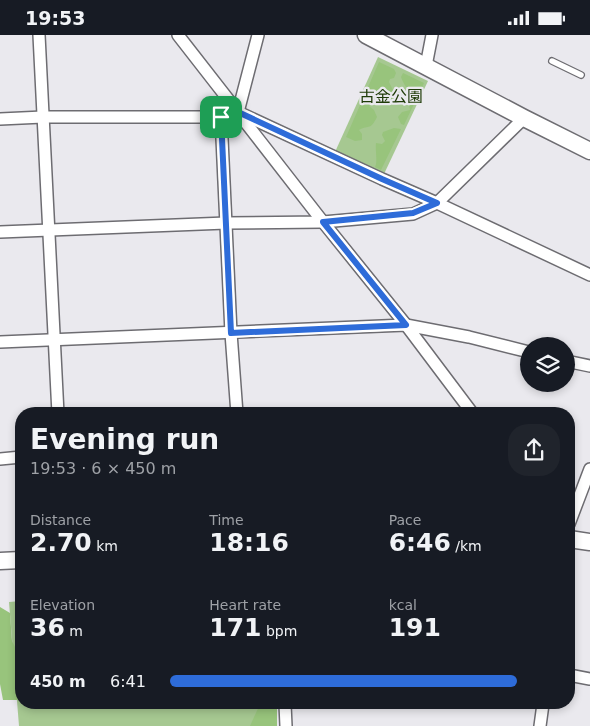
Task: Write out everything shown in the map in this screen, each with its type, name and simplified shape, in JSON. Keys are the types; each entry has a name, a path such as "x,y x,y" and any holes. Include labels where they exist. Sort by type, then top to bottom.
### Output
{"street":[{"path":"39,35 58,407"},
{"path":"178,35 323,222 406,325 468,407"},
{"path":"238,112 258,35"},
{"path":"366,35 524,119 590,151"},
{"path":"426,66 432,35"},
{"path":"0,119 43,117 221,117 238,112 590,275"},
{"path":"221,117 231,333 236,407"},
{"path":"0,232 226,223 323,222 413,213 437,203 524,119"},
{"path":"0,342 406,325 520,350"},
{"path":"575,363 590,366"},
{"path":"0,459 15,458"},
{"path":"575,509 590,469"},
{"path":"575,540 590,542"},
{"path":"0,561 15,560"},
{"path":"575,676 590,679"},
{"path":"285,709 286,726"},
{"path":"540,726 542,709"}],"lane":[{"path":"552,61 581,75"}],"green space":[{"name":"古金公園","path":"378,57 428,81 384,174 335,152"},
{"path":"379,62 394,69 396,73 389,82 396,96 394,104 384,106 373,103 369,106 374,110 377,117 371,126 359,130 362,134 362,140 355,141 346,137"},
{"path":"403,73 424,83 404,125 401,124 398,117 402,112 410,110 409,104 413,103 412,96 401,77"},
{"path":"394,128 401,129 381,170 375,167 376,143 382,144 385,141 382,135 383,132"},
{"path":"9,602 15,602 15,676"},
{"path":"0,607 10,613 12,641 15,647 15,700 3,700 0,684"},
{"path":"18,709 260,709 261,726 19,726"},
{"path":"258,709 277,709 277,726 250,726"}],"route":[{"path":"238,112 437,203 413,213 323,222 406,325 231,333 221,117 238,112"}]}
